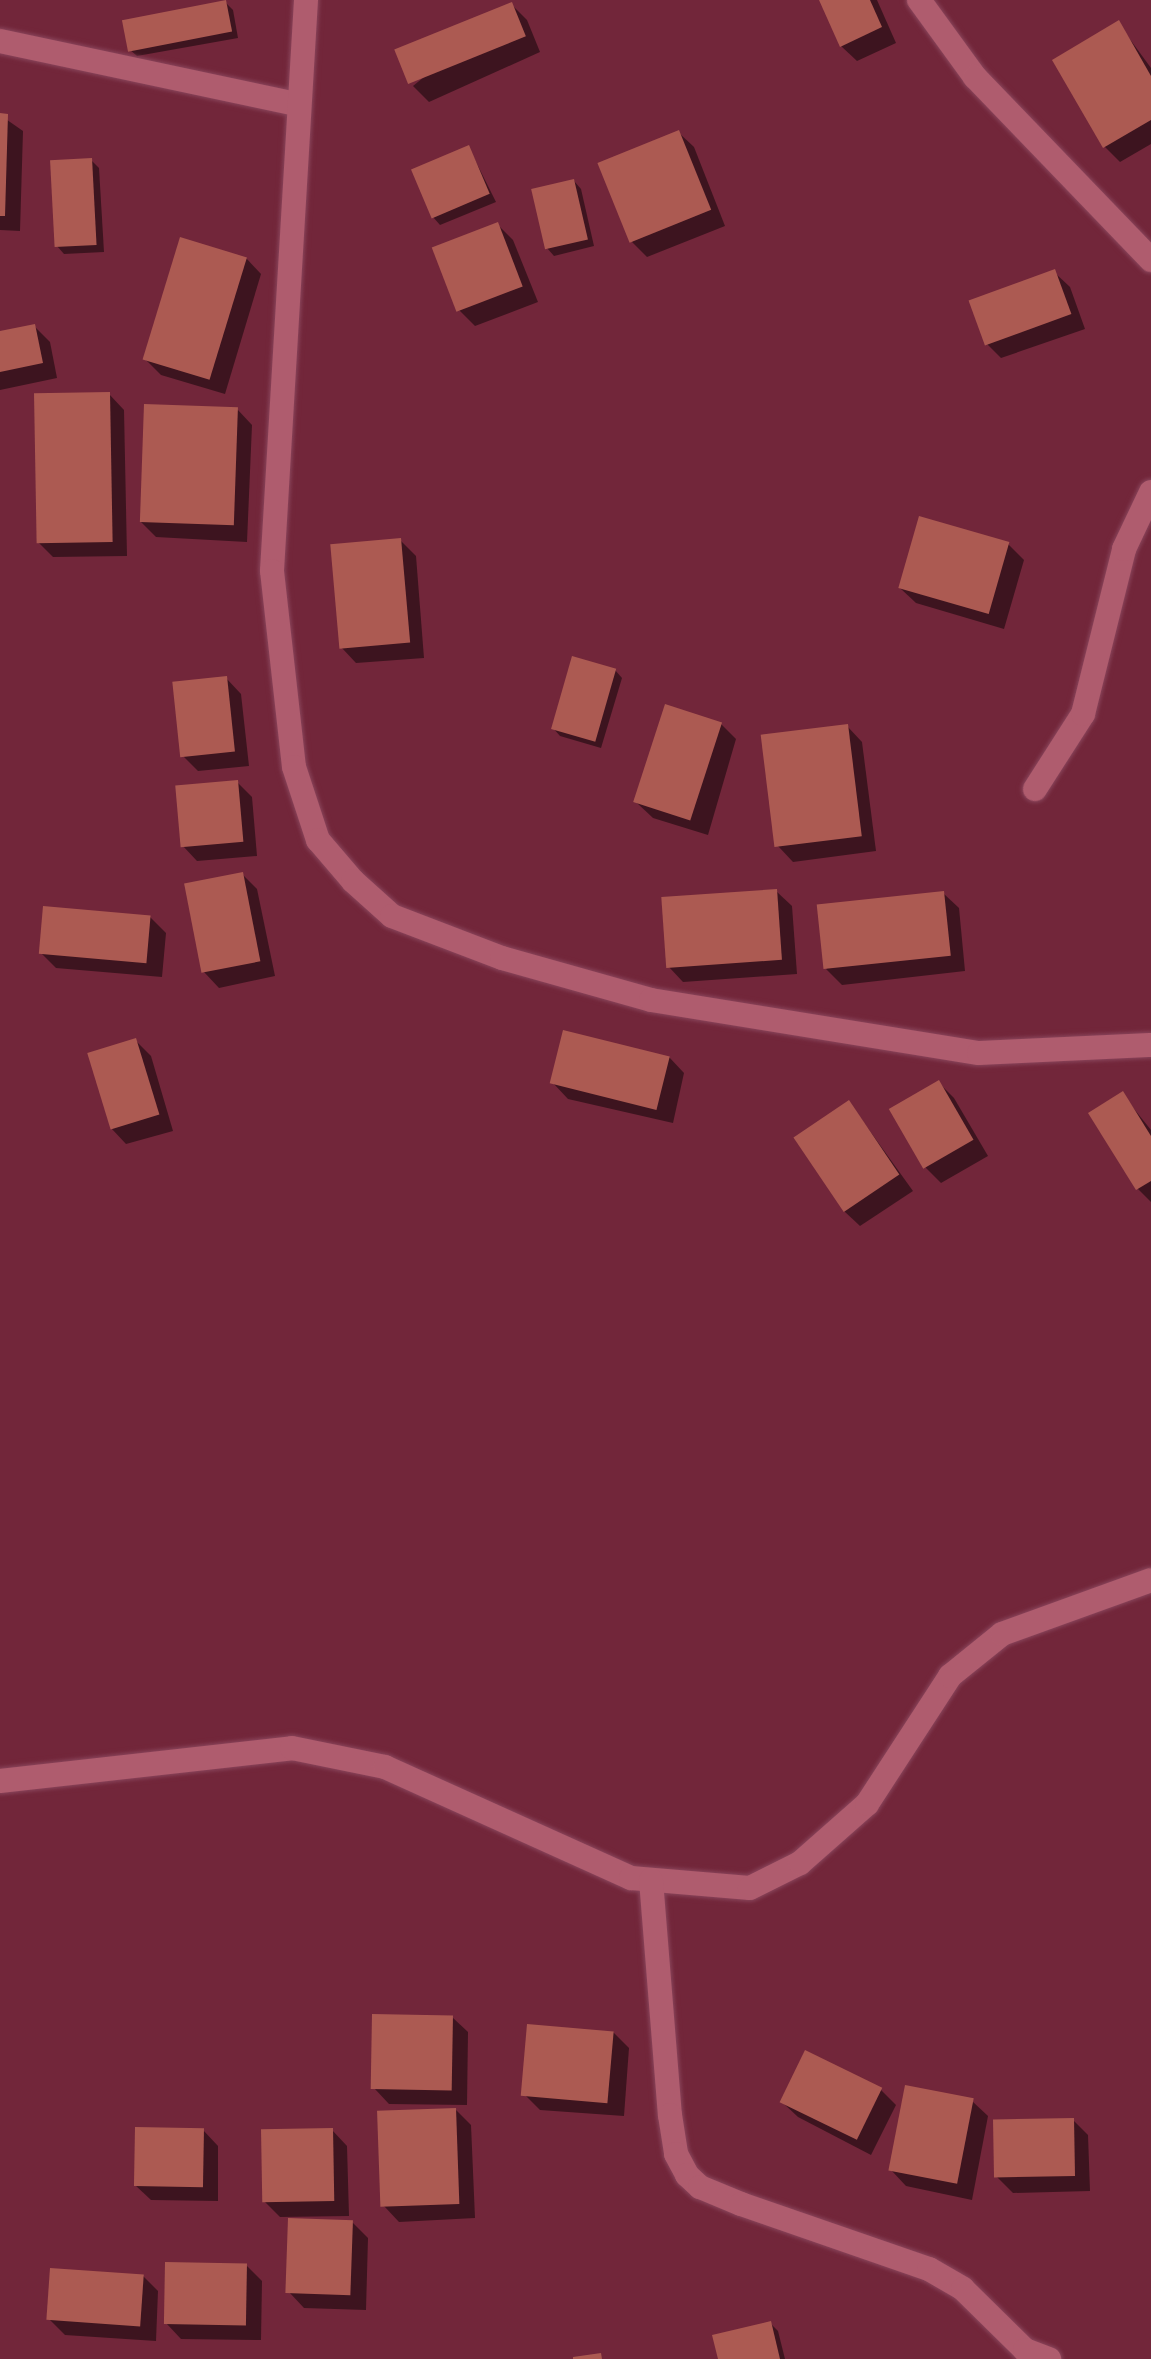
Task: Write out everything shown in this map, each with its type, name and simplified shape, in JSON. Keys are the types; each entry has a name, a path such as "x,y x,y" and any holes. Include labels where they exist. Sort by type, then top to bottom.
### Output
{"street":[{"path":"306,0 297,104 272,571 294,767 318,840 353,881 392,916 502,958 651,1000 979,1053 1151,1045"},
{"path":"919,0 975,77 1151,260"},
{"path":"0,41 297,104"},
{"path":"1035,789 1083,714 1124,549 1151,492"},
{"path":"0,1781 292,1748 385,1767 631,1878 750,1888 800,1863 867,1804 918,1718 960,1667 1002,1634 1151,1580"},
{"path":"651,1880 670,2115 676,2154 687,2175 700,2187 741,2204 929,2269 963,2289 1025,2350 1049,2359"}],"building":[{"path":"226,0 232,31 128,52 122,20"},
{"path":"819,0 870,0 882,27 840,47"},
{"path":"512,2 526,36 408,84 394,50"},
{"path":"1119,20 1151,76 1151,120 1103,148 1052,60"},
{"path":"0,113 8,114 5,216 0,216"},
{"path":"679,130 711,210 630,243 597,163"},
{"path":"469,145 490,194 432,218 411,170"},
{"path":"92,158 97,245 55,247 50,160"},
{"path":"574,179 588,239 545,249 531,189"},
{"path":"498,222 523,286 456,312 432,247"},
{"path":"180,237 247,257 210,380 143,359"},
{"path":"1055,269 1071,314 985,346 969,300"},
{"path":"35,324 43,363 0,372 0,331"},
{"path":"110,392 113,542 37,543 34,393"},
{"path":"144,404 238,407 234,525 140,522"},
{"path":"919,516 1009,542 989,614 898,588"},
{"path":"401,538 410,643 339,649 330,544"},
{"path":"572,656 616,669 595,742 551,729"},
{"path":"227,676 235,752 180,757 172,682"},
{"path":"665,704 722,723 690,820 633,802"},
{"path":"848,724 862,836 774,847 761,735"},
{"path":"238,780 243,842 181,847 175,785"},
{"path":"243,872 260,961 201,973 184,883"},
{"path":"777,889 782,960 666,968 661,897"},
{"path":"944,891 951,956 823,969 817,904"},
{"path":"43,906 151,915 146,963 39,954"},
{"path":"563,1030 670,1057 656,1110 550,1083"},
{"path":"136,1038 159,1115 111,1129 87,1053"},
{"path":"939,1080 974,1140 923,1169 889,1109"},
{"path":"1123,1091 1151,1136 1151,1181 1136,1190 1088,1113"},
{"path":"849,1100 899,1175 844,1212 793,1137"},
{"path":"372,2014 453,2015 452,2090 371,2089"},
{"path":"527,2024 614,2032 607,2103 521,2096"},
{"path":"805,2050 882,2088 857,2140 780,2102"},
{"path":"905,2085 974,2098 957,2184 888,2170"},
{"path":"456,2108 459,2204 380,2207 377,2111"},
{"path":"1074,2118 1075,2176 994,2177 993,2119"},
{"path":"135,2127 204,2128 203,2187 134,2186"},
{"path":"333,2128 334,2201 262,2202 261,2129"},
{"path":"288,2218 353,2220 350,2295 285,2293"},
{"path":"165,2262 247,2263 246,2325 164,2324"},
{"path":"50,2268 144,2275 140,2326 46,2320"},
{"path":"771,2321 780,2359 718,2359 712,2335"},
{"path":"601,2353 602,2359 573,2359 573,2357"}]}
